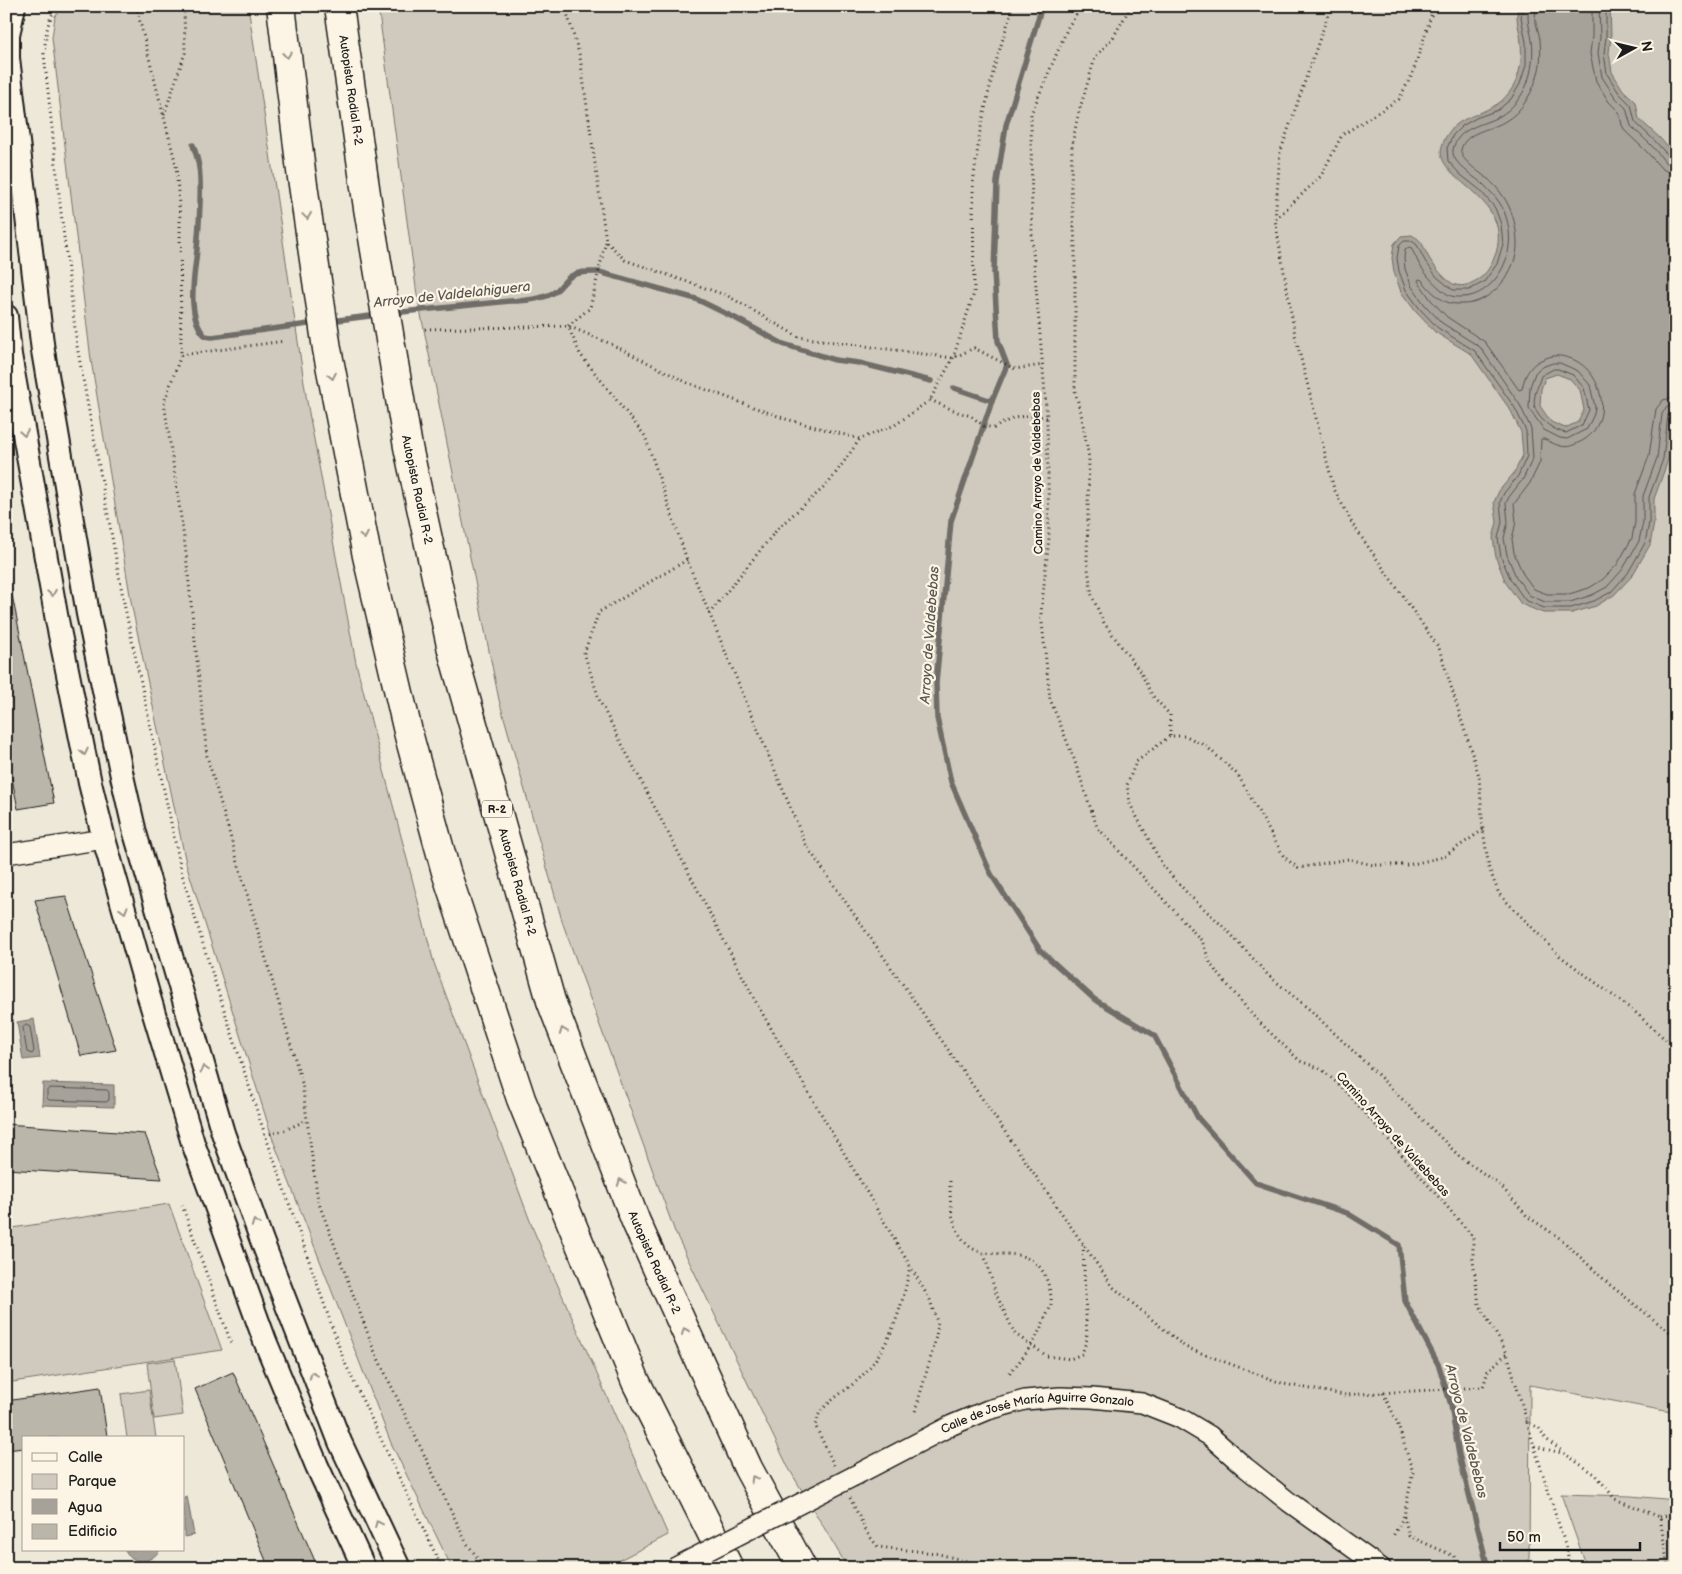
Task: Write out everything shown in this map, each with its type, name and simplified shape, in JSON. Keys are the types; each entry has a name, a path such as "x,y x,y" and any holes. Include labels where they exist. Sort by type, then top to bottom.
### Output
{"highway":[{"path":"281,6 301,171 327,349 370,566 409,736 446,872 522,1099 632,1373 729,1568"},
{"name":"Autopista Radial R-2","path":"339,6 368,208 408,447 452,650 551,1001 636,1222 748,1468 802,1568"}],"street":[{"path":"14,6 8,35 8,58 43,351 88,614 135,833 223,1133 262,1241 340,1442 399,1568"},
{"path":"6,316 10,355 57,620 90,783 157,1025 193,1143 283,1386 316,1466 364,1568"},
{"path":"6,854 104,839"},
{"name":"Calle de José María Aguirre Gonzalo","path":"674,1568 952,1425 988,1410 1025,1400 1060,1397 1142,1403 1180,1418 1210,1436 1288,1502 1381,1568"}],"path":[{"path":"58,6 52,14 47,28 44,54 77,346 126,608 182,874 265,1135 344,1361 442,1568"},
{"path":"136,6 176,165 180,218 181,355 164,402 184,545 207,756 302,1083 318,1201 374,1350 466,1542 486,1568"},
{"path":"164,116 186,53 184,6"},
{"path":"565,6 580,57 606,241 590,308 568,326"},
{"path":"709,614 779,527 828,484 860,439 894,425 930,400 953,358 974,293 973,183 980,132 994,68 1013,6"},
{"name":"Camino Arroyo de Valdebebas","path":"1082,6 1068,27 1030,114 1032,239 1047,418 1049,538 1041,613 1050,699 1074,759 1096,827 1202,941 1211,965 1255,1018 1300,1061 1321,1069 1344,1090 1473,1237 1473,1261 1479,1304 1507,1353 1525,1420 1566,1547 1570,1568"},
{"path":"1131,6 1114,36 1095,58 1078,115 1072,145 1071,187 1075,243 1075,391 1081,412 1089,458 1087,562 1092,596 1104,623 1141,673 1152,695 1170,715 1170,736"},
{"path":"1331,6 1280,153 1275,220 1295,335 1334,488 1353,526 1440,648 1479,776 1483,830 1489,868 1499,894 1560,956 1635,1012 1676,1049"},
{"path":"1275,220 1321,176 1342,135 1399,99 1412,75 1432,13 1432,6"},
{"path":"606,241 625,260 728,296 799,337 953,358 974,348 1015,369 1043,365"},
{"path":"568,326 580,354 645,436 687,560 806,845 1113,1287 1185,1347 1284,1384 1344,1395 1483,1387 1488,1371 1507,1353"},
{"path":"425,329 568,326 610,344 688,383 786,419 860,439"},
{"path":"181,355 286,342"},
{"path":"930,400 970,416 984,426 994,428 1010,419 1024,416 1047,418"},
{"path":"687,560 599,612 584,653 600,702 758,1006 930,1300 938,1325 934,1346 915,1412"},
{"path":"1483,830 1444,857 1408,865 1373,865 1348,859 1298,868 1284,857 1238,775 1206,746 1186,736 1170,736 1136,762 1127,785 1130,804 1163,866 1188,894 1227,930 1268,975 1317,1016 1459,1156 1501,1186 1527,1216 1561,1239 1610,1285 1676,1337"},
{"path":"265,1135 285,1130 306,1120"},
{"path":"950,1181 950,1205 954,1222 965,1243 984,1254 1007,1254 1023,1257 1039,1265 1046,1276 1051,1305 1032,1347 1008,1375"},
{"path":"182,1204 231,1343"},
{"path":"984,1254 996,1294 1015,1334 1047,1356 1070,1359 1082,1354 1087,1339 1083,1244"},
{"path":"1383,1393 1396,1419 1413,1472 1404,1516 1392,1538"},
{"path":"1525,1420 1539,1428 1546,1439 1565,1454 1596,1475 1615,1499 1660,1517 1676,1513"},
{"path":"1534,1446 1565,1454"},
{"path":"1404,1516 1409,1536 1454,1556 1458,1568"},
{"path":"1660,1517 1668,1568"}],"green space":[{"path":"63,6 248,6 307,402 356,663 434,963 533,1229 668,1535 604,1568 452,1568 391,1443 273,1140 186,863 132,607 91,360 52,38 55,16"},
{"path":"378,6 1676,6 1676,1413 1530,1385 1529,1568 848,1568 788,1467 675,1232 563,924 499,700 417,295"},
{"path":"169,1204 222,1350 6,1383 6,1229"},
{"path":"175,1359 183,1415 154,1419 147,1363"},
{"path":"149,1390 156,1436 127,1436 121,1394"},
{"path":"1561,1494 1631,1496 1676,1500 1676,1568 1587,1568"}],"water":[{"path":"1518,6 1610,6 1611,37 1609,53 1612,72 1623,90 1636,102 1639,119 1660,138 1676,157 1676,395 1668,460 1654,499 1654,523 1650,545 1632,576 1614,595 1596,606 1572,613 1543,613 1521,604 1506,583 1496,558 1493,538 1497,522 1494,502 1499,491 1514,473 1523,455 1521,432 1511,411 1471,354 1435,332 1416,312 1401,292 1394,272 1392,258 1394,244 1401,236 1412,235 1421,242 1440,273 1452,284 1467,285 1484,275 1491,265 1496,253 1498,233 1493,217 1484,203 1449,169 1442,158 1442,146 1446,137 1457,124 1498,104 1514,84 1519,72 1521,58","holes":["1557,374 1570,379 1580,390 1584,410 1578,422 1565,428 1551,422 1540,406 1541,389 1545,378"]},
{"path":"34,1019 40,1058 23,1060 17,1022"},
{"path":"43,1083 114,1085 114,1107 42,1105"},
{"path":"187,1496 194,1535 185,1537 185,1497"},
{"path":"127,1552 158,1552 152,1558 142,1561 133,1559"}],"building":[{"path":"6,575 8,575 54,803 18,809 6,748"},
{"path":"66,896 116,1050 81,1056 35,900"},
{"path":"6,1124 145,1134 162,1179 6,1169"},
{"path":"233,1372 318,1568 269,1568 195,1389"},
{"path":"100,1387 107,1436 22,1436 22,1448 6,1450 6,1401"}],"waterway":[{"name":"Arroyo de Valdebebas","path":"1042,6 1006,125 997,182 994,272 998,341 1007,365 992,401 951,521 936,683 937,718 951,782 991,874 1040,950 1094,999 1154,1035 1198,1118 1256,1183 1347,1213 1399,1245 1405,1301 1439,1366 1451,1405 1459,1455 1488,1568"},
{"name":"Arroyo de Valdelahiguera","path":"193,145 200,175 199,223 193,283 193,306 195,317 205,336 212,337 316,323"},
{"name":"Arroyo de Valdelahiguera","path":"392,313 538,299 553,293 574,274 599,272 696,299 783,344 835,360 859,363 931,381"},
{"name":"Arroyo de Valdelahiguera","path":"330,321 378,315"},
{"name":"Arroyo de Valdelahiguera","path":"954,388 992,401"}]}
